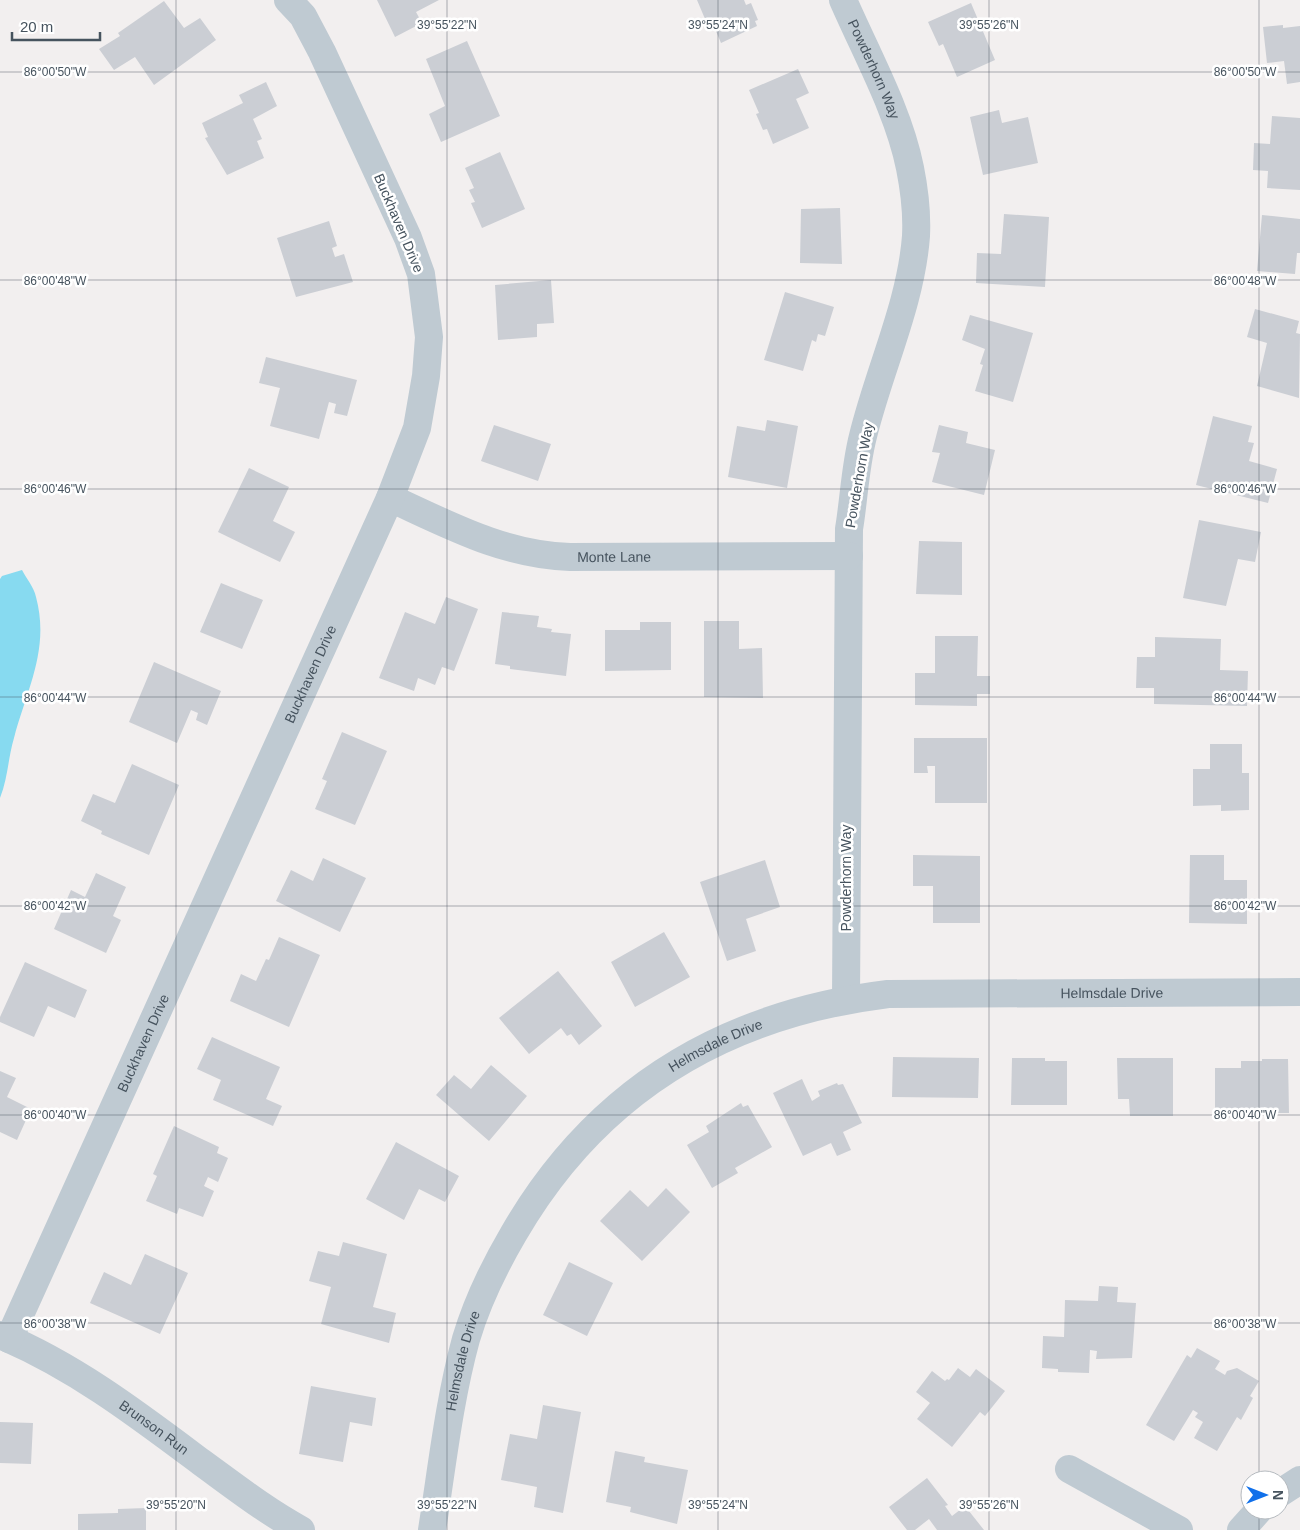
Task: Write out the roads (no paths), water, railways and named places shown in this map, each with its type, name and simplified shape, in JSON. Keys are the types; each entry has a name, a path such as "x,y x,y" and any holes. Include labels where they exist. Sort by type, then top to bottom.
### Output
{"street":[{"name":"Buckhaven Drive","path":"5,1337 390,498 417,428 426,376 429,338 421,274 408,238 322,52 303,16 288,0"},
{"name":"Powderhorn Way","path":"843,0 897,127 910,167 916,222 916,236 906,292 863,436 851,502 846,999"},
{"name":"Monte Lane","path":"390,498 473,537 504,547 536,554 570,557 849,556"},
{"name":"Helmsdale Drive","path":"432,1530 459,1366 466,1340 496,1265 536,1195 560,1164 618,1106 672,1067 707,1047 755,1025 806,1008 846,999 923,992 1300,992"},
{"name":"Brunson Run","path":"5,1337 53,1360 108,1394 267,1510 302,1530"},
{"path":"1069,1469 1179,1530"},
{"path":"1242,1530 1250,1520"}],"water":[{"path":"22,570 35,593 40,616 39,652 12,746 0,798 0,579 2,576"}]}
